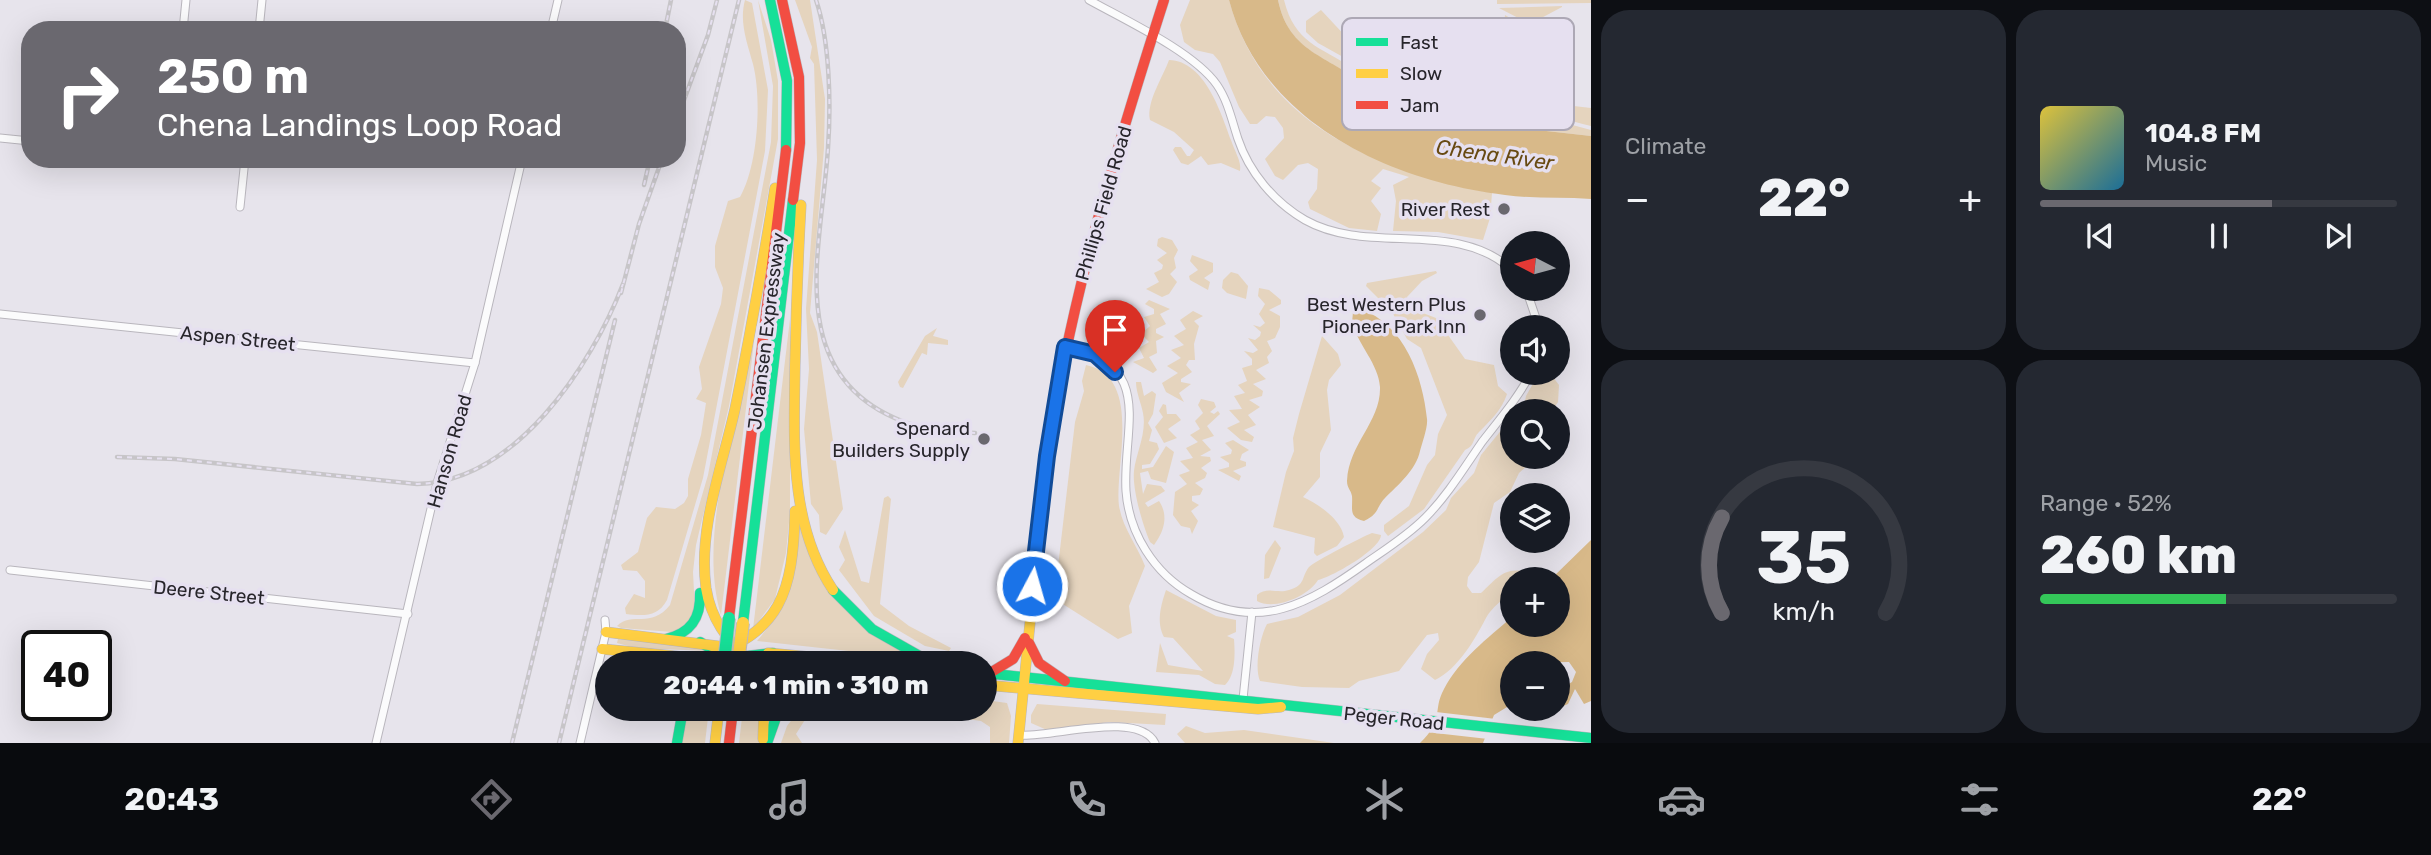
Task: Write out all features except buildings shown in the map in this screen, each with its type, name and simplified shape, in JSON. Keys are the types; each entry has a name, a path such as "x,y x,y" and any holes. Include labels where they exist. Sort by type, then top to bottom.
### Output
{"main road":[{"name":"Johansen Expressway","path":"733,651 729,618 776,250 789,109 783,58 769,0"},
{"name":"Johansen Expressway","path":"736,651 743,623 800,143 799,77 782,0"},
{"name":"Phillips Field Road","path":"1018,739 1047,456 1065,347 1100,206 1164,0"},
{"path":"666,639 686,632 700,615 698,559 730,434 789,109"},
{"path":"740,651 745,642 765,625 783,592 793,544 796,300 802,187 800,143"},
{"path":"795,458 804,530 825,579 847,607 871,629 910,651"},
{"path":"706,534 705,574 709,603 730,651"},
{"path":"606,626 666,639 701,642 718,651"},
{"path":"997,670 1013,659 1027,635"},
{"path":"1027,635 1030,648 1039,663 1065,682"},
{"path":"602,649 621,651"},
{"name":"Peger Road","path":"997,679 1245,708 1273,710 1281,706"},
{"name":"Peger Road","path":"1024,683 1065,682 1270,701 1281,706 1591,738"},
{"path":"715,743 718,721"},
{"path":"729,743 732,721"},
{"path":"764,721 765,743"},
{"path":"765,743 774,721"}],"street":[{"path":"184,21 186,0"},
{"path":"260,21 262,0"},
{"path":"553,21 558,0"},
{"path":"1089,0 1196,63 1217,85 1252,168 1269,191 1297,215 1324,229 1351,237 1470,246 1500,261"},
{"path":"0,138 21,140"},
{"path":"240,206 244,168"},
{"name":"Hanson Road","path":"376,743 437,483 475,363 520,168"},
{"name":"Aspen Street","path":"0,314 475,363"},
{"path":"1065,347 1081,349 1103,360 1115,372 1128,396 1132,416 1126,481 1128,503 1136,531 1150,558 1169,579 1190,594 1218,606 1252,612 1288,608 1316,597 1422,522 1523,385"},
{"name":"Deere Street","path":"10,570 408,614"},
{"path":"1244,699 1252,612"},
{"path":"580,743 606,626"},
{"path":"1018,739 1121,726 1136,727 1150,734 1155,743"}],"shaded area":[{"path":"745,0 752,3 768,90 765,151 703,478 667,600 659,610 650,614 626,614 625,608 634,594 645,598 645,581 637,571 623,570 621,565 638,552 647,518 656,507 675,509 684,503 688,496 688,479 701,435 706,403 696,399 702,389 699,367 721,304 723,288 715,267 715,246 728,201 740,197 746,184 757,132 756,78 743,24"},
{"path":"758,0 771,40 778,81 778,139 729,406 696,545 693,572 695,611 687,625 672,632 621,628 617,626 623,622 656,616 670,605 708,475 771,142 773,86"},
{"path":"795,0 810,0 825,99 824,148 810,313 817,332 843,509 826,535 820,532 819,515 811,504 804,429 809,369 806,309 817,160 814,64 810,58 812,47"},
{"path":"1190,0 1229,0 1245,43 1268,80 1297,110 1330,135 1367,155 1407,170 1492,193 1490,218 1483,240 1438,232 1393,231 1396,201 1393,185 1409,177 1383,169 1371,181 1381,188 1371,201 1381,214 1377,231 1349,228 1310,209 1308,202 1317,189 1318,169 1308,163 1298,165 1283,180 1275,176 1265,159 1284,138 1283,128 1275,117 1266,116 1257,124 1250,124 1239,107 1220,62 1213,54 1195,50 1184,42 1180,25"},
{"path":"1278,0 1284,0 1289,15 1302,35 1342,62 1342,70 1301,43 1283,18"},
{"path":"1497,0 1591,0 1591,3 1497,4"},
{"path":"1562,6 1541,18 1518,18 1499,8"},
{"path":"1321,10 1342,32 1342,56 1318,43 1306,32 1306,21"},
{"path":"1169,60 1192,69 1210,90 1240,164 1240,171 1221,163 1208,165 1201,156 1188,165 1181,163 1173,150 1175,147 1181,147 1187,156 1194,150 1174,132 1150,120 1150,105"},
{"path":"1574,106 1591,108 1591,126 1574,121"},
{"path":"1574,125 1591,130 1591,136 1537,130 1574,130"},
{"path":"1162,237 1172,240 1178,250 1174,258 1176,268 1170,274 1177,282 1169,294 1162,297 1146,289 1159,282 1154,273 1162,269 1163,265 1157,260 1167,253 1157,246 1158,239"},
{"path":"1192,255 1213,263 1213,272 1204,278 1210,282 1208,290 1190,280 1189,276 1198,270 1190,261"},
{"path":"1436,271 1437,273 1422,281 1407,297 1410,308 1436,318 1465,359 1494,365 1498,386 1507,394 1505,399 1500,399 1499,410 1465,450 1424,509 1388,536 1384,525 1409,506 1427,465 1435,455 1438,434 1447,415 1421,348 1407,339 1392,312 1366,286 1367,283"},
{"path":"1231,272 1238,274 1248,286 1246,299 1227,293 1222,288 1223,280"},
{"path":"1259,288 1269,290 1281,300 1281,304 1269,310 1280,316 1280,327 1275,338 1267,341 1272,351 1267,357 1269,363 1256,370 1266,379 1253,384 1263,391 1262,396 1249,400 1260,407 1248,415 1256,425 1244,430 1254,437 1252,442 1241,440 1227,428 1240,422 1229,410 1242,409 1234,396 1245,393 1238,385 1247,381 1242,368 1252,365 1252,359 1244,351 1253,353 1258,350 1248,338 1255,340 1260,336 1261,332 1253,325 1260,327 1265,323 1259,314 1265,304 1258,296"},
{"path":"1149,300 1170,309 1160,314 1166,324 1156,329 1156,333 1164,337 1156,341 1157,353 1149,357 1157,370 1153,373 1133,362 1144,358 1139,348 1149,342 1141,334 1150,326 1144,317 1154,314 1154,309 1145,304"},
{"path":"1193,311 1203,316 1194,321 1199,326 1194,344 1195,360 1189,360 1186,365 1192,372 1181,379 1181,382 1191,384 1179,393 1184,402 1166,392 1162,383 1178,373 1167,366 1181,358 1171,350 1184,345 1174,336 1186,329 1180,320"},
{"path":"790,319 790,512 786,553 775,599 753,629"},
{"path":"937,328 933,336 948,340 948,345 928,343 927,355 922,353 903,388 900,387 898,382 925,336"},
{"path":"1322,336 1338,354 1341,365 1329,380 1327,390 1331,430 1320,453 1320,477 1303,497 1334,518 1344,537 1337,546 1317,556 1314,553 1315,538 1273,527 1286,472 1294,451 1293,438 1299,414"},
{"path":"754,342 721,615 715,584 716,515 729,443"},
{"path":"1086,365 1104,373 1115,387 1121,405 1119,506 1145,566 1129,606 1132,633 1118,639 1058,601 1055,592 1075,422 1084,391 1082,381"},
{"path":"1136,382 1141,382 1144,396 1152,391 1156,394 1153,414 1148,423 1152,430 1149,441 1157,443 1159,449 1150,464 1142,465 1142,469 1153,467 1166,446 1174,452 1166,483 1151,479 1148,471 1140,473 1143,494 1147,484 1161,486 1165,491 1145,503 1148,507 1159,501 1164,512 1163,529 1154,545 1144,527 1135,487 1134,471 1144,420"},
{"path":"1532,385 1559,385 1558,399 1525,399"},
{"path":"1201,399 1214,402 1216,407 1210,412 1214,414 1218,411 1220,414 1207,426 1214,436 1202,440 1211,450 1200,456 1210,457 1211,461 1201,468 1207,473 1205,478 1195,483 1203,489 1200,495 1192,496 1192,501 1199,505 1191,511 1198,521 1192,534 1190,528 1181,526 1173,515 1175,492 1187,484 1179,475 1190,471 1180,461 1193,458 1186,448 1198,442 1190,435 1200,429 1195,421 1203,413 1198,405"},
{"path":"1163,404 1166,405 1167,414 1176,414 1181,420 1168,429 1177,438 1164,443 1155,427 1163,417 1159,411"},
{"path":"1500,432 1500,469 1523,469 1514,483 1500,483 1500,499 1494,503 1479,562 1468,577 1467,586 1472,593 1481,593 1500,576 1500,601 1488,614 1471,644 1451,669 1435,680 1421,669 1427,654 1439,640 1438,633 1427,635 1399,671 1359,681 1349,688 1302,687 1260,681 1259,652 1267,624 1298,617 1340,595 1423,532 1446,510 1451,498 1474,473 1481,455"},
{"path":"1233,440 1249,450 1242,454 1240,460 1246,462 1246,466 1233,471 1241,476 1239,481 1218,470 1229,467 1229,463 1220,457 1231,454 1232,450 1225,443"},
{"path":"888,496 891,499 880,604 909,626 951,648 949,651 925,646 874,616 839,570 845,560 839,547 845,530 861,581 869,583 884,498"},
{"path":"798,521 816,571 900,651 848,651 757,641 770,625"},
{"path":"1372,533 1381,535 1379,541 1365,555 1318,580 1299,596 1281,603 1264,604 1257,601 1257,595 1261,592 1294,588 1301,583 1313,564"},
{"path":"1275,540 1281,548 1269,578 1264,579 1265,555"},
{"path":"1166,590 1216,616 1236,620 1236,632 1227,636 1234,639 1234,657 1233,670 1225,685 1215,684 1199,675 1156,672 1160,643 1168,665 1203,671 1173,638 1164,637 1160,619"},
{"path":"618,639 690,645 709,651 636,648 617,643"},
{"path":"997,702 1007,703 1011,716 1009,743 990,743 990,727 981,721 997,721"},
{"path":"1037,704 1166,714 1165,725 1110,722 1047,730 1031,723 1031,715"},
{"path":"686,721 708,721 705,743 681,743"},
{"path":"742,721 760,721 759,743 739,743"},
{"path":"791,721 804,721 796,734 802,743 781,743"},
{"path":"1186,726 1205,733 1244,730 1334,743 1185,743 1177,734"}],"water":[{"name":"Chena River","path":"1229,0 1278,0 1283,18 1301,42 1342,70 1342,130 1537,130 1591,136 1591,199 1516,196 1461,188 1417,176 1375,159 1336,138 1300,112 1269,80 1245,43"},
{"path":"1360,309 1376,316 1389,327 1409,354 1421,387 1427,422 1415,465 1375,513 1364,521 1353,515 1352,496 1347,481 1353,455 1376,411 1380,387 1376,371 1352,323 1353,312"},
{"path":"1591,540 1591,701 1584,704 1575,689 1570,700 1570,683 1576,672 1570,663 1570,651 1500,651 1500,711 1494,715 1483,743 1420,743 1433,728 1441,697 1450,678 1500,628 1500,637 1570,637 1570,567 1563,567"}],"pier":[{"path":"1436,712 1496,719 1488,739 1426,732"}],"railway":[{"path":"667,21 671,0"},
{"path":"686,95 708,35 717,0"},
{"path":"559,743 739,0"},
{"path":"816,0 827,54 829,93 828,148 817,265 817,304 824,340 839,372 864,400 911,424 938,430 975,433"},
{"path":"644,185 648,168"},
{"path":"621,293 639,224 659,168"},
{"path":"117,457 175,459 417,484 453,478 486,464 517,442 545,414 570,383 591,350 623,284"},
{"path":"512,743 615,320"}],"traffic: fast":[{"path":"770,0 787,81 786,150"},
{"path":"743,623 793,200"},
{"path":"833,590 872,629 911,651"},
{"path":"666,639 682,633 693,623 699,610 700,593"},
{"path":"725,651 729,618"},
{"path":"700,642 715,651"},
{"path":"997,674 1591,738"},
{"path":"677,743 681,721"},
{"path":"767,743 775,721"}],"traffic: slow":[{"path":"740,651 716,621 708,600 704,565 705,543 741,382 775,188"},
{"path":"801,205 795,395 797,482 808,538 833,590"},
{"path":"1018,743 1046,463"},
{"path":"721,651 750,636 766,622 778,606 791,565 795,511"},
{"path":"740,651 743,623"},
{"path":"606,632 733,648"},
{"path":"602,649 623,651"},
{"path":"997,686 1258,709 1281,707"},
{"path":"715,743 718,721"},
{"path":"763,739 764,721"}],"traffic: jam":[{"path":"782,0 799,77 800,143 793,200"},
{"path":"1046,463 1067,345 1095,229 1164,0"},
{"path":"729,618 786,150"},
{"path":"997,669 1013,659 1025,638"},
{"path":"1029,643 1039,663 1065,681"},
{"path":"729,743 732,721"}],"place":[{"name":"River Rest","path":"1504,209"},
{"name":"Best Western Plus Pioneer Park Inn","path":"1480,315"},
{"name":"Spenard Builders Supply","path":"984,439"}],"route":[{"path":"1032,586 1047,456 1065,347 1095,354 1115,372"}]}
